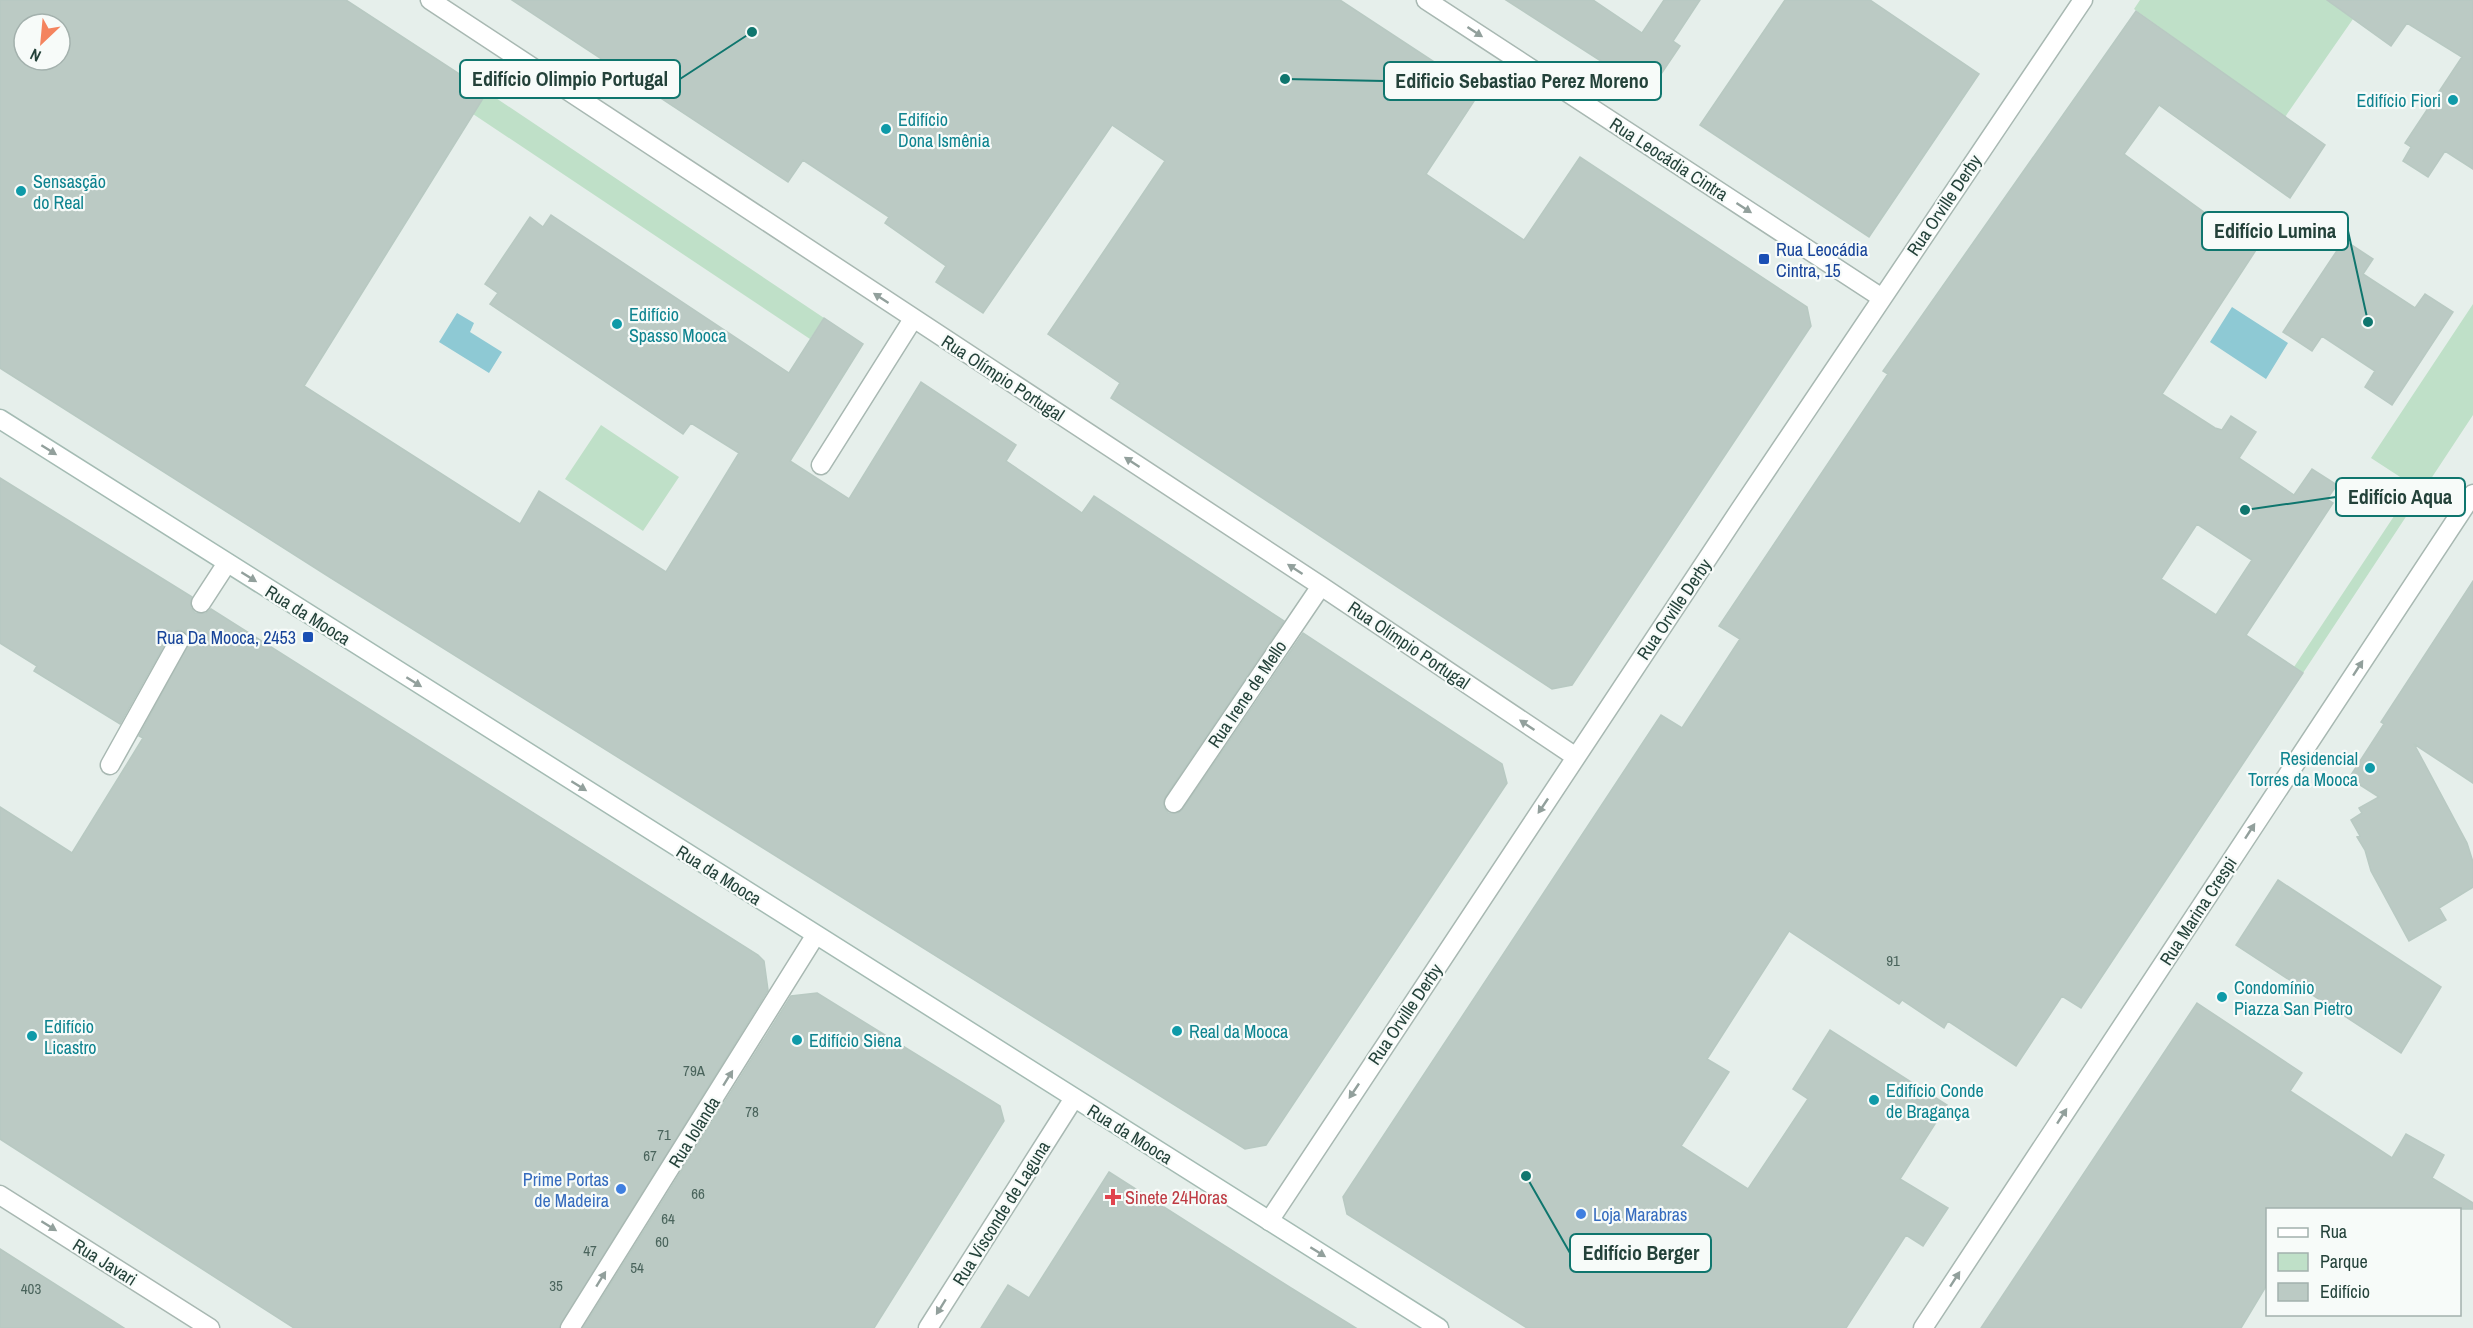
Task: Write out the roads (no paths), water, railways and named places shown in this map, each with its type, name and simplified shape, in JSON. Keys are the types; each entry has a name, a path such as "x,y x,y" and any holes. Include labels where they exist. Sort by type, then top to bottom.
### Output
{"street":[{"name":"Rua Olímpio Portugal","path":"430,0 1321,586 1575,757"},
{"name":"Rua Leocádia Cintra","path":"1426,0 1882,298"},
{"name":"Rua Orville Derby","path":"1269,1221 1575,757 2083,0"},
{"path":"821,465 913,319"},
{"name":"Rua da Mooca","path":"0,419 1438,1328"},
{"name":"Rua Marina Crespi","path":"1923,1328 2473,494"},
{"path":"201,603 227,563"},
{"name":"Rua Irene de Mello","path":"1174,803 1321,586"},
{"path":"110,765 179,641"},
{"name":"Rua Iolanda","path":"570,1328 815,936"},
{"name":"Rua Visconde de Laguna","path":"928,1328 1074,1098"},
{"name":"Rua Javari","path":"0,1195 210,1328"}],"water":[{"path":"2232,307 2288,343 2266,379 2210,342"},
{"path":"457,313 474,323 470,332 502,352 489,373 439,342"}],"place":[{"name":"Edifício Olimpio Portugal","path":"752,32"},
{"name":"Edificio Sebastiao Perez Moreno","path":"1285,79"},
{"name":"Edifício Fiori","path":"2453,100"},
{"name":"Edifício Dona Ismênia","path":"886,129"},
{"name":"Sensasção do Real","path":"21,191"},
{"name":"Rua Leocádia Cintra, 15","path":"1764,259"},
{"name":"Edifício Lumina","path":"2368,322"},
{"name":"Edifício Spasso Mooca","path":"617,324"},
{"name":"Edifício Aqua","path":"2245,510"},
{"name":"Rua Da Mooca, 2453","path":"308,637"},
{"name":"Residencial Torres da Mooca","path":"2370,768"},
{"name":"Condomínio Piazza San Pietro","path":"2222,997"},
{"name":"Real da Mooca","path":"1177,1031"},
{"name":"Edifício Licastro","path":"32,1036"},
{"name":"Edifício Siena","path":"797,1040"},
{"name":"Edifício Conde de Bragança","path":"1874,1100"},
{"name":"Edifício Berger","path":"1526,1176"},
{"name":"Prime Portas de Madeira","path":"621,1189"},
{"name":"Sinete 24Horas","path":"1113,1197"},
{"name":"Loja Marabras","path":"1581,1214"}]}
